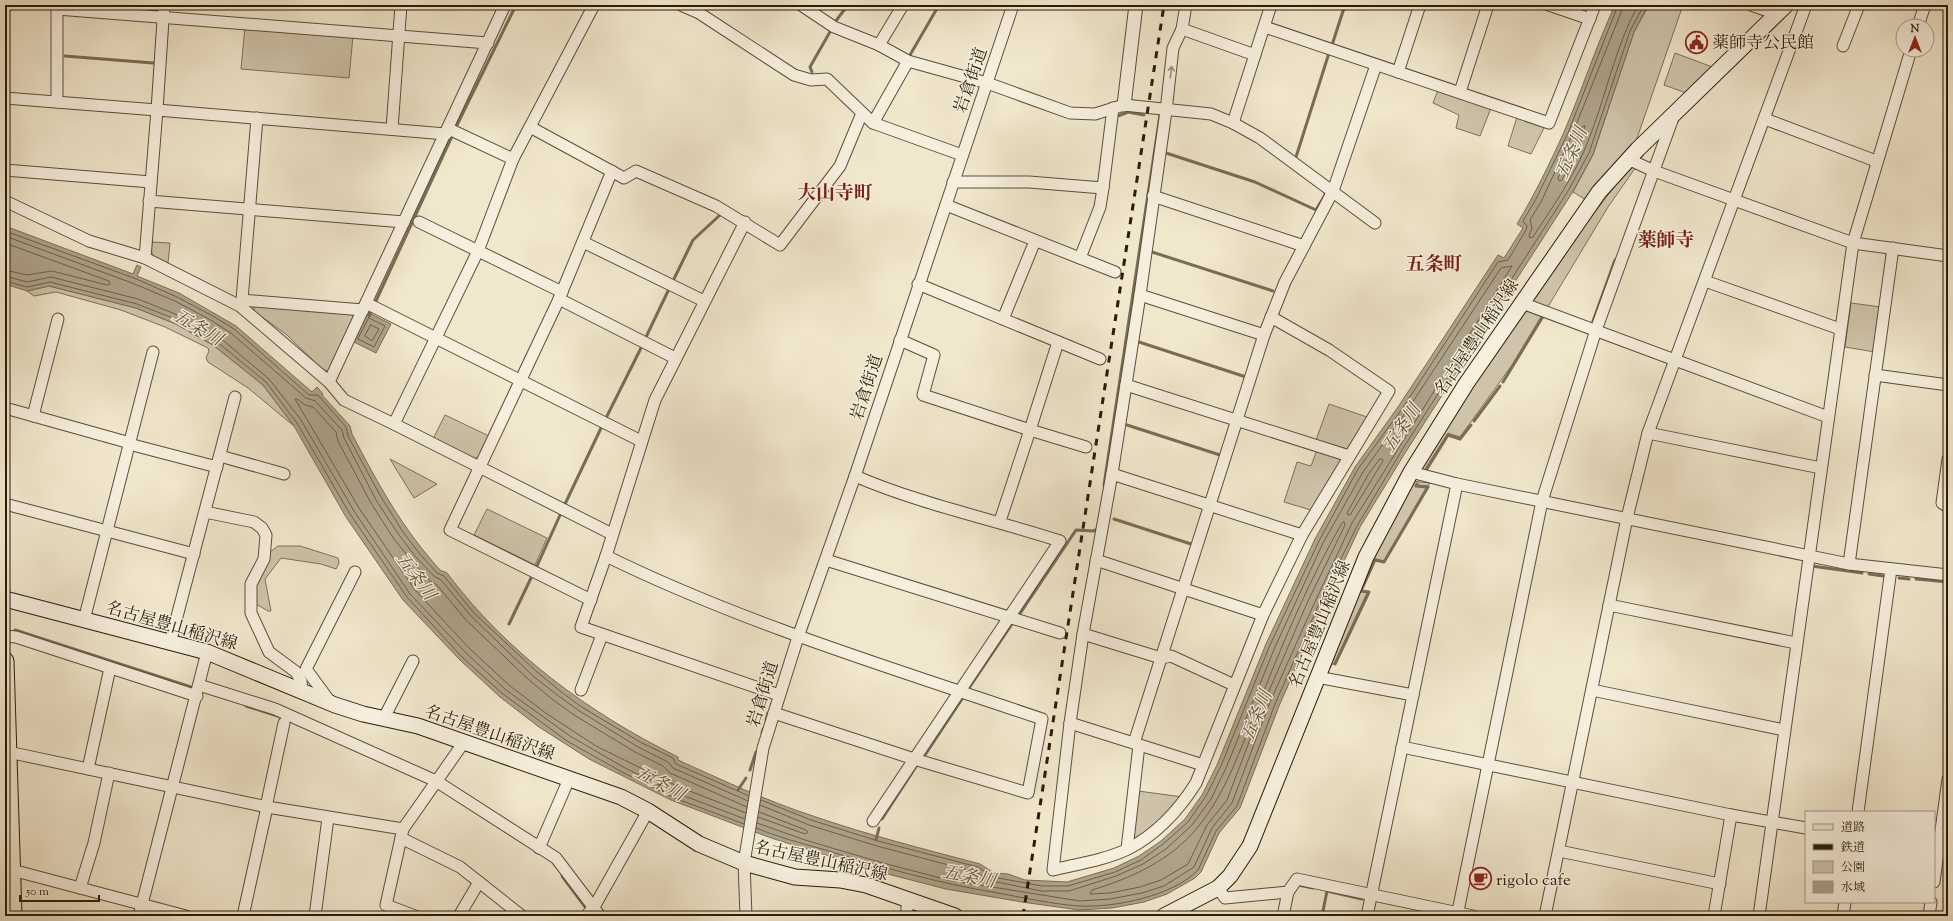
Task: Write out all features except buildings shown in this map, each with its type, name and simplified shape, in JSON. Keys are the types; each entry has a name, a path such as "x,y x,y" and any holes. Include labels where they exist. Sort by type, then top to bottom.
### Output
{"main road":[{"name":"名古屋豊山稲沢線","path":"1164,916 1218,888 1230,876 1250,846 1366,557 1411,472 1466,384 1580,218 1628,159 1782,10"},
{"name":"名古屋豊山稲沢線","path":"5,599 207,652 331,703 363,714 418,726 622,797 648,811 699,844 744,863 795,877 840,880 866,885 955,916"},
{"path":"5,661 13,916"}],"street":[{"path":"145,258 164,5"},
{"path":"392,129 401,5"},
{"path":"329,382 368,307 404,222 506,5"},
{"path":"394,424 478,251 513,159 594,5"},
{"path":"681,5 701,9 794,75 811,80 827,79 873,123 962,155"},
{"path":"801,5 834,27 879,45 908,61 987,82 1070,113 1095,114 1118,107 1211,114 1233,123 1260,138 1375,223"},
{"path":"879,45 903,5"},
{"name":"岩倉街道","path":"744,863 763,748 779,695 855,476 918,284 1013,5"},
{"path":"1080,258 1100,207 1136,5"},
{"path":"1186,5 1182,29 1173,48 1166,110 1140,295 1112,474 1083,634 1070,723 1053,870 1086,862 1127,849 1144,839 1177,810 1196,783 1263,615 1302,536 1389,392 1329,350 1271,317"},
{"path":"1233,123 1272,5"},
{"path":"1398,72 1420,5"},
{"path":"1460,92 1488,5"},
{"path":"1549,5 1590,19"},
{"path":"1265,27 1549,123 1595,5"},
{"path":"1750,5 1782,10"},
{"path":"1545,916 1627,518 1648,434 1806,5"},
{"path":"1843,46 1859,5"},
{"path":"1921,18 1925,5"},
{"path":"57,102 56,7 488,43"},
{"path":"1182,29 1255,54"},
{"path":"1759,916 1853,243 1876,161 1908,58"},
{"path":"873,123 908,61"},
{"path":"1127,849 1136,744 1183,588 1264,335 1284,282 1333,191 1376,65"},
{"path":"5,98 392,129 448,131 460,134 513,159"},
{"path":"530,127 624,178 636,171 716,206 745,222 754,230 780,244 784,241 840,166 862,114"},
{"path":"1457,914 1542,501 1596,330 1674,114"},
{"path":"241,303 257,118"},
{"path":"1765,119 1876,161"},
{"path":"1628,159 1654,171 1853,243 1948,256"},
{"path":"5,170 151,182"},
{"path":"591,600 450,530 478,467 521,381 560,296 612,171"},
{"path":"953,182 1029,182 1103,188"},
{"path":"1153,196 1304,246"},
{"path":"5,201 89,240 145,258 241,303 329,382 344,400 612,534"},
{"path":"149,201 404,222"},
{"path":"946,205 1114,272"},
{"path":"419,222 478,251 675,358"},
{"path":"745,222 655,400 606,556 581,627 779,695"},
{"path":"1003,319 1035,240"},
{"path":"583,242 704,301"},
{"path":"1849,564 1892,248"},
{"path":"1705,281 1840,329"},
{"path":"918,284 1100,359"},
{"path":"1140,295 1264,335"},
{"path":"241,303 368,307 436,338 641,441"},
{"path":"1522,303 1828,416"},
{"path":"33,416 58,318"},
{"path":"900,340 934,355 923,395 1086,447"},
{"path":"1000,522 1058,342"},
{"path":"84,620 153,352"},
{"path":"1875,375 1948,385"},
{"path":"1126,385 1349,456"},
{"path":"170,642 235,397"},
{"path":"5,408 130,444 284,474"},
{"path":"1648,434 1821,468"},
{"path":"1948,459 1942,503 1948,507"},
{"path":"1411,472 1457,484 1849,564 1948,574"},
{"path":"1112,474 1302,536"},
{"path":"855,476 891,491 1060,541 873,821"},
{"path":"1367,916 1457,484"},
{"path":"5,504 194,554"},
{"path":"205,512 254,522 262,528 266,535 264,559 251,584 251,613 270,652 296,672 301,681 302,691"},
{"path":"606,556 651,578 798,637 1042,719 1028,793 914,759 774,713"},
{"path":"826,560 1060,633"},
{"path":"1096,560 1263,615"},
{"path":"1858,811 1891,569"},
{"path":"331,703 306,669 355,572"},
{"path":"1609,605 1796,643"},
{"path":"1083,634 1161,658 1171,656 1234,685"},
{"path":"581,690 602,635"},
{"path":"5,636 16,637 197,696"},
{"path":"139,916 197,696 207,652"},
{"path":"384,718 413,661"},
{"path":"88,769 110,668"},
{"path":"1317,677 1412,695"},
{"path":"199,684 275,709 434,785 556,858 594,906 600,916"},
{"path":"1592,690 1784,730"},
{"path":"243,916 284,723"},
{"path":"1070,723 1203,765"},
{"path":"415,916 400,913 386,905 402,834 464,742"},
{"path":"1402,747 1731,815 1805,828"},
{"path":"7,752 266,807 328,818 402,834 460,867 522,916"},
{"path":"80,888 94,843 109,773"},
{"path":"539,848 569,779"},
{"path":"1935,876 1945,817 1948,779"},
{"path":"586,916 594,906 648,811"},
{"path":"1714,916 1731,815"},
{"path":"314,916 328,818"},
{"path":"1559,851 1720,884"},
{"path":"744,863 746,916"},
{"path":"12,870 186,916"},
{"path":"1283,916 1288,892 1297,879 1457,914 1473,916"},
{"path":"459,916 479,882"},
{"path":"1218,888 1225,898 1288,892"},
{"path":"907,899 907,916"},
{"path":"1843,916 1845,903"},
{"path":"1929,916 1931,903"}],"green space":[{"path":"1649,5 1683,5 1635,144 1588,201 1573,192 1593,155 1634,32"},
{"path":"245,27 353,36 349,78 241,69"},
{"path":"1675,53 1715,68 1689,94 1664,85"},
{"path":"1438,90 1491,108 1480,136 1456,128 1459,115 1433,103"},
{"path":"1517,117 1545,126 1531,154 1508,146"},
{"path":"1631,165 1636,167 1608,207 1546,310 1530,304 1568,247"},
{"path":"152,242 170,243 168,263 152,254"},
{"path":"49,286 136,308 176,324 213,345 263,385 294,426 248,388 208,362 206,358 209,351 208,348 165,327 121,310 56,292 34,296 27,291"},
{"path":"1851,303 1881,307 1875,352 1845,347"},
{"path":"254,306 351,314 354,318 329,371 323,370 287,335 254,311"},
{"path":"1526,309 1542,315 1512,365 1460,437 1448,433 1423,472 1420,467 1478,377"},
{"path":"1329,404 1370,418 1350,450 1316,440"},
{"path":"445,415 489,436 479,457 473,459 433,439"},
{"path":"1317,450 1344,460 1314,511 1284,502 1297,462 1311,466"},
{"path":"390,459 437,484 414,498"},
{"path":"1412,481 1430,483 1428,486 1417,485 1417,483 1415,486 1426,488 1384,561 1375,559 1360,591 1367,593 1334,664 1332,664 1329,670 1327,665 1359,584"},
{"path":"487,509 547,538 535,565 474,535"},
{"path":"278,546 300,546 338,558 339,563 336,569 321,564 281,558 265,579 271,611 268,611 256,604 255,588 270,552"},
{"path":"1138,791 1183,797 1175,808 1132,843"}],"water":[{"name":"五条川","path":"1615,5 1648,5 1634,32 1593,154 1572,193 1405,453 1360,527 1322,608 1279,706 1240,808 1219,833 1201,872 1195,878 1167,894 1144,902 1112,908 1079,910 1022,902 946,889 880,872 771,838 671,800 589,759 539,727 500,697 460,660 403,600 346,517 294,426 263,385 213,345 176,324 136,308 49,286 27,291 5,284 5,226 133,274 137,265 141,267 137,276 179,293 236,326 312,392 317,387 323,394 322,395 350,426 352,434 371,470 402,522 440,570 447,573 496,629 523,655 582,701 645,740 678,757 678,760 762,797 834,823 896,842 980,864 994,873 1008,874 1025,880 1067,882 1114,868 1139,856 1161,841 1185,819 1202,795 1217,765 1266,644 1315,539 1355,467 1398,407 1498,255 1504,258 1523,228 1517,224 1542,178 1564,132"},
{"path":"367,312 391,324 376,353 352,341"}],"waterway":[{"path":"455,129 516,5"},
{"path":"835,22 848,5"},
{"path":"910,55 939,5"},
{"path":"1332,45 1345,5"},
{"path":"812,72 810,67 831,30"},
{"path":"1296,157 1329,53"},
{"path":"65,56 153,63"},
{"path":"1118,116 1128,112 1144,115"},
{"path":"1104,485 1160,115"},
{"path":"369,316 453,134"},
{"path":"1166,153 1255,182 1316,210 1325,195 1325,191"},
{"path":"673,281 693,240 720,215"},
{"path":"1152,252 1273,291"},
{"path":"1590,325 1592,324 1615,260"},
{"path":"646,337 669,289"},
{"path":"1503,382 1542,318"},
{"path":"1139,342 1246,377"},
{"path":"607,416 641,348"},
{"path":"1474,421 1500,386"},
{"path":"1127,425 1220,455"},
{"path":"1425,472 1448,435 1460,439 1471,425"},
{"path":"565,504 602,426"},
{"path":"1335,664 1369,592 1361,591 1375,560 1384,562 1428,487 1416,486 1417,484"},
{"path":"537,566 561,513"},
{"path":"1114,519 1191,544"},
{"path":"1019,615 1076,530 1093,531 1098,529 1098,526"},
{"path":"1812,566 1862,573"},
{"path":"1869,574 1883,576"},
{"path":"509,624 532,576"},
{"path":"1899,578 1909,579"},
{"path":"1916,579 1948,582"},
{"path":"969,688 1012,624"},
{"path":"15,630 194,688"},
{"path":"925,755 964,696"},
{"path":"246,706 281,717"},
{"path":"766,720 768,713"},
{"path":"762,733 763,729"},
{"path":"750,770 756,752"},
{"path":"882,819 917,765"},
{"path":"738,790 746,778"},
{"path":"876,840 879,828"},
{"path":"562,876 586,908"},
{"path":"1298,885 1313,888"},
{"path":"1322,916 1327,891 1362,899"}],"railway":[{"path":"1023,916 1164,5"}],"place":[{"name":"薬師寺公民館","path":"1697,42"},
{"name":"rigolo cafe","path":"1480,879"}],"district":[{"name":"大山寺町","path":"835,192"},
{"name":"薬師寺","path":"1666,239"},
{"name":"五条町","path":"1434,263"}]}
